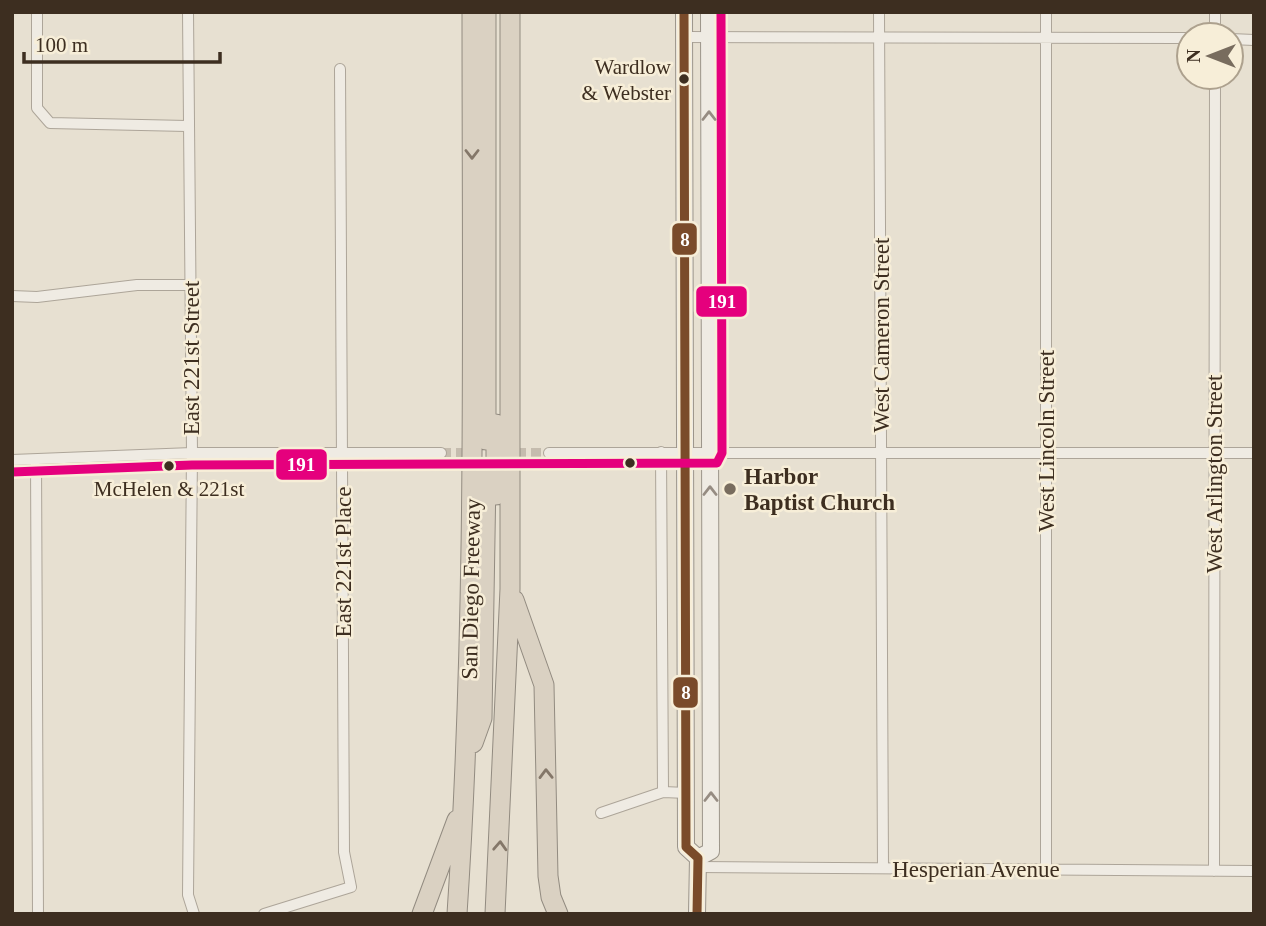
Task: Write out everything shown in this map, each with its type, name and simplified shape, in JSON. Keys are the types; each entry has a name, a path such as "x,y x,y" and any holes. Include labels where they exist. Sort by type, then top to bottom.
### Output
{"highway":[{"name":"San Diego Freeway","path":"457,914 467,760 473,492 472,12"},
{"path":"467,760 482,718 484,667 486,12"},
{"path":"495,12 494,595 509,633"},
{"name":"San Diego Freeway","path":"495,914 510,589 510,12"},
{"path":"510,589 544,685 547,859 551,897 558,914"},
{"path":"422,914 465,799"}],"main road":[{"path":"684,12 686,847 698,862 697,914"},
{"path":"698,862 711,851 709,12"}],"street":[{"path":"37,12 37,108 50,123 187,125"},
{"name":"East 221st Street","path":"188,12 192,453 188,894 194,914"},
{"name":"West Cameron Street","path":"879,12 883,868"},
{"name":"West Lincoln Street","path":"1046,12 1046,869"},
{"path":"684,37 1175,38"},
{"name":"East 221st Place","path":"264,914 351,887 344,852 340,69"},
{"name":"West Arlington Street","path":"1214,871 1215,91"},
{"path":"12,296 37,297 138,285 191,285"},
{"path":"662,452 663,792"},
{"path":"12,460 192,453 440,453"},
{"path":"549,453 1254,453"},
{"path":"36,460 38,914"},
{"path":"601,813 663,792 687,793"},
{"name":"Hesperian Avenue","path":"698,862 883,868 1254,871"}],"tunnel":[{"path":"441,453 549,453"}],"transit line":[{"name":"8","path":"684,12 686,847 698,858 697,914"},
{"name":"191","path":"12,472 192,465 717,463 722,453 721,12"}],"place":[{"name":"Wardlow & Webster","path":"684,79"},
{"name":"McHelen & 221st","path":"169,466"},
{"name":"Harbor Baptist Church","path":"730,489"}]}
